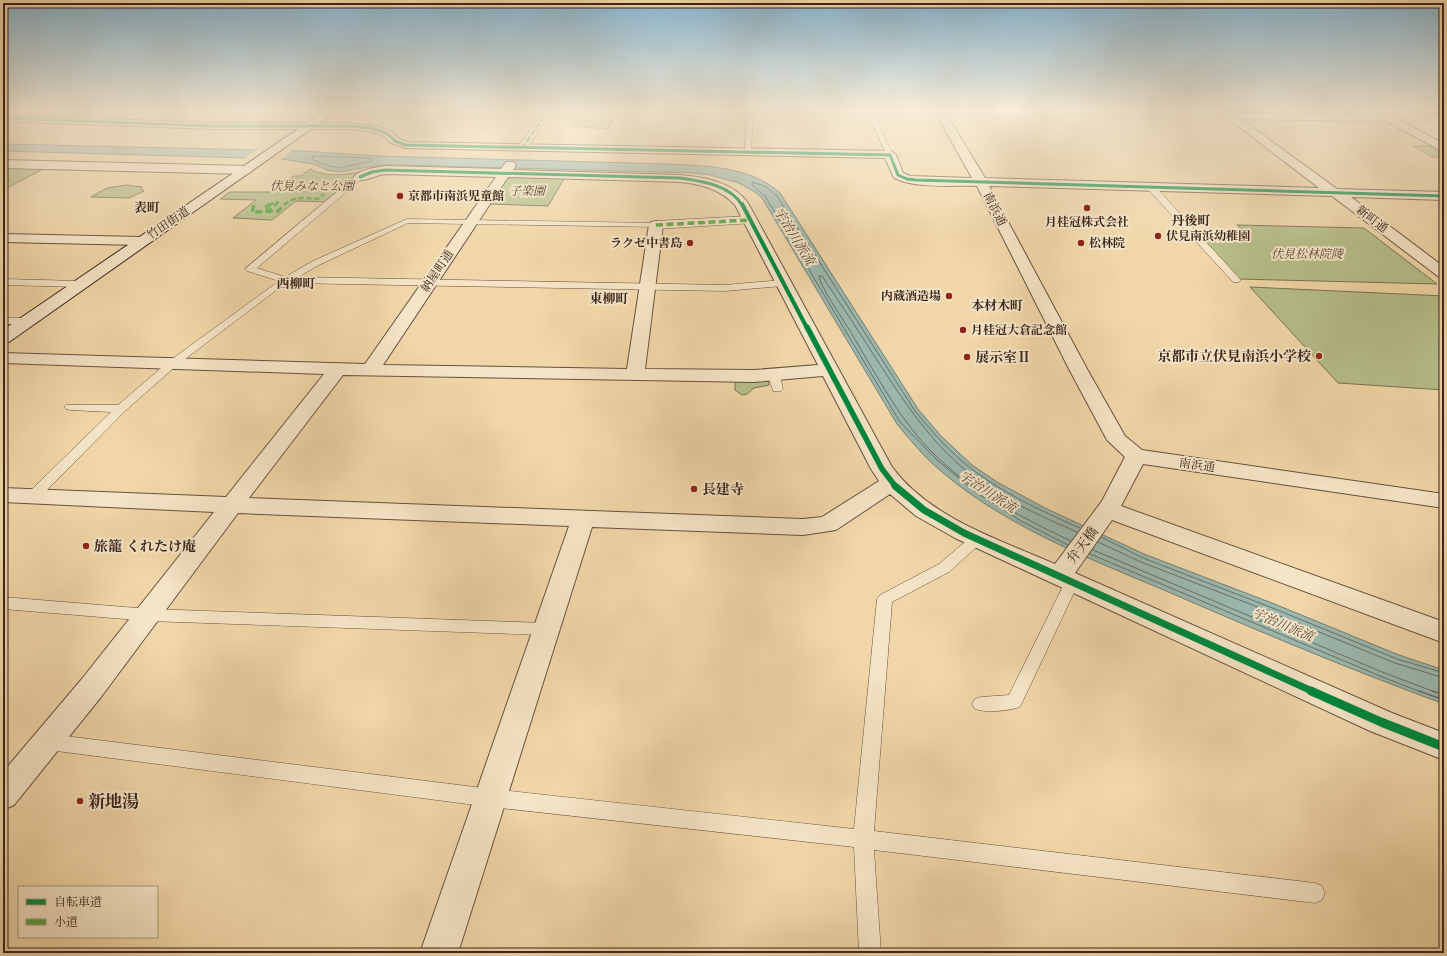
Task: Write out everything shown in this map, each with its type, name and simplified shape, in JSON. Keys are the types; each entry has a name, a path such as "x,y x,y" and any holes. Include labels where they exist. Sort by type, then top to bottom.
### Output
{"street":[{"name":"竹田街道","path":"3,338 268,155"},
{"name":"納屋町通","path":"370,370 517,155"},
{"path":"872,155 890,155"},
{"name":"南浜通","path":"890,155 898,175 903,178 916,180 981,182 1078,369 1118,440 1136,456 1444,501"},
{"path":"965,155 981,182 1444,196"},
{"name":"新町通","path":"1282,155 1328,189 1338,193 1444,274"},
{"path":"3,164 249,168"},
{"path":"360,177 372,172 385,170 505,172 659,177 697,181 716,186 731,194 741,203 782,283 891,483 924,510 977,539 1381,722 1444,748"},
{"path":"635,376 646,287 656,225 750,220"},
{"path":"3,238 142,241"},
{"path":"3,358 370,370 635,376 754,376 776,382 829,370"},
{"path":"3,795 49,742 149,615 231,505 338,369"},
{"name":"弁天橋","path":"1065,579 1107,512 1136,456"},
{"path":"3,495 34,495 231,505 582,519 803,526 828,524 891,483"},
{"path":"1107,512 1444,633"},
{"path":"439,953 582,519"}],"lane":[{"path":"360,177 250,270 285,280 428,284 725,288 782,283"},
{"path":"1150,186 1236,280"},
{"path":"34,495 121,409 172,364 285,280 326,257 407,221 656,225"},
{"path":"3,282 80,284"},
{"path":"3,321 27,321"},
{"path":"70,407 121,409"},
{"path":"870,953 863,839 885,599 944,568 977,539"},
{"path":"981,704 1014,702 1065,579"},
{"path":"3,603 149,615 546,629"},
{"path":"49,742 491,798 863,839 1315,893"}],"green space":[{"path":"1428,155 1444,155 1444,157 1432,157"},
{"path":"3,168 45,168 3,190"},
{"name":"伏見みなと公園","path":"310,169 323,174 331,175 366,170 328,202 296,201 272,220 233,218 256,200 220,199 230,192 270,192 281,181 287,181 294,176 301,176"},
{"name":"子楽園","path":"517,175 565,177 548,206 489,204 507,179"},
{"path":"126,185 142,187 141,189 144,191 129,198 91,197 107,188"},
{"name":"伏見松林院陵","path":"1237,225 1364,228 1437,284 1238,279 1197,234 1248,235"},
{"path":"1250,287 1444,296 1444,390 1338,383"},
{"path":"768,380 769,385 754,388 747,394 742,395 735,390 735,381"}],"water":[{"name":"宇治川派流","path":"129,155 357,155 668,164 727,169 755,177 780,193 918,409 941,436 972,465 997,482 1045,508 1144,554 1272,603 1399,655 1444,670 1444,704 1315,654 1059,545 998,512 969,493 930,461 897,424 762,198 755,192 739,183 710,175 693,173 399,165 380,165 340,172 327,170 313,164 282,159"}],"pier":[{"path":"250,155 287,155 279,161 242,160"}],"marked path":[{"path":"254,205 252,212 278,211 289,200 301,198 318,199 324,194"},
{"path":"278,202 268,211 264,208 266,206 278,202"},
{"path":"656,225 750,220"}],"cycle path":[{"path":"871,155 890,155 898,175 907,179 916,180 1444,196"},
{"path":"360,177 372,172 385,170 659,177 692,180 725,189 734,195 741,203 882,469 901,492 912,501 937,519 977,539 1381,722 1444,747"}],"place":[{"name":"京都市南浜児童館","path":"400,196"},
{"name":"月桂冠株式会社","path":"1087,208"},
{"name":"伏見南浜幼稚園","path":"1158,236"},
{"name":"ラクゼ中書島","path":"690,243"},
{"name":"松林院","path":"1081,243"},
{"name":"内蔵酒造場","path":"949,296"},
{"name":"月桂冠大倉記念館","path":"963,330"},
{"name":"京都市立伏見南浜小学校","path":"1319,356"},
{"name":"展示室Ⅱ","path":"967,357"},
{"name":"長建寺","path":"694,489"},
{"name":"旅籠 くれたけ庵","path":"86,546"},
{"name":"新地湯","path":"80,801"}],"district":[{"name":"表町","path":"147,207"},
{"name":"丹後町","path":"1191,220"},
{"name":"西柳町","path":"296,283"},
{"name":"東柳町","path":"609,298"},
{"name":"本材木町","path":"997,305"}]}
